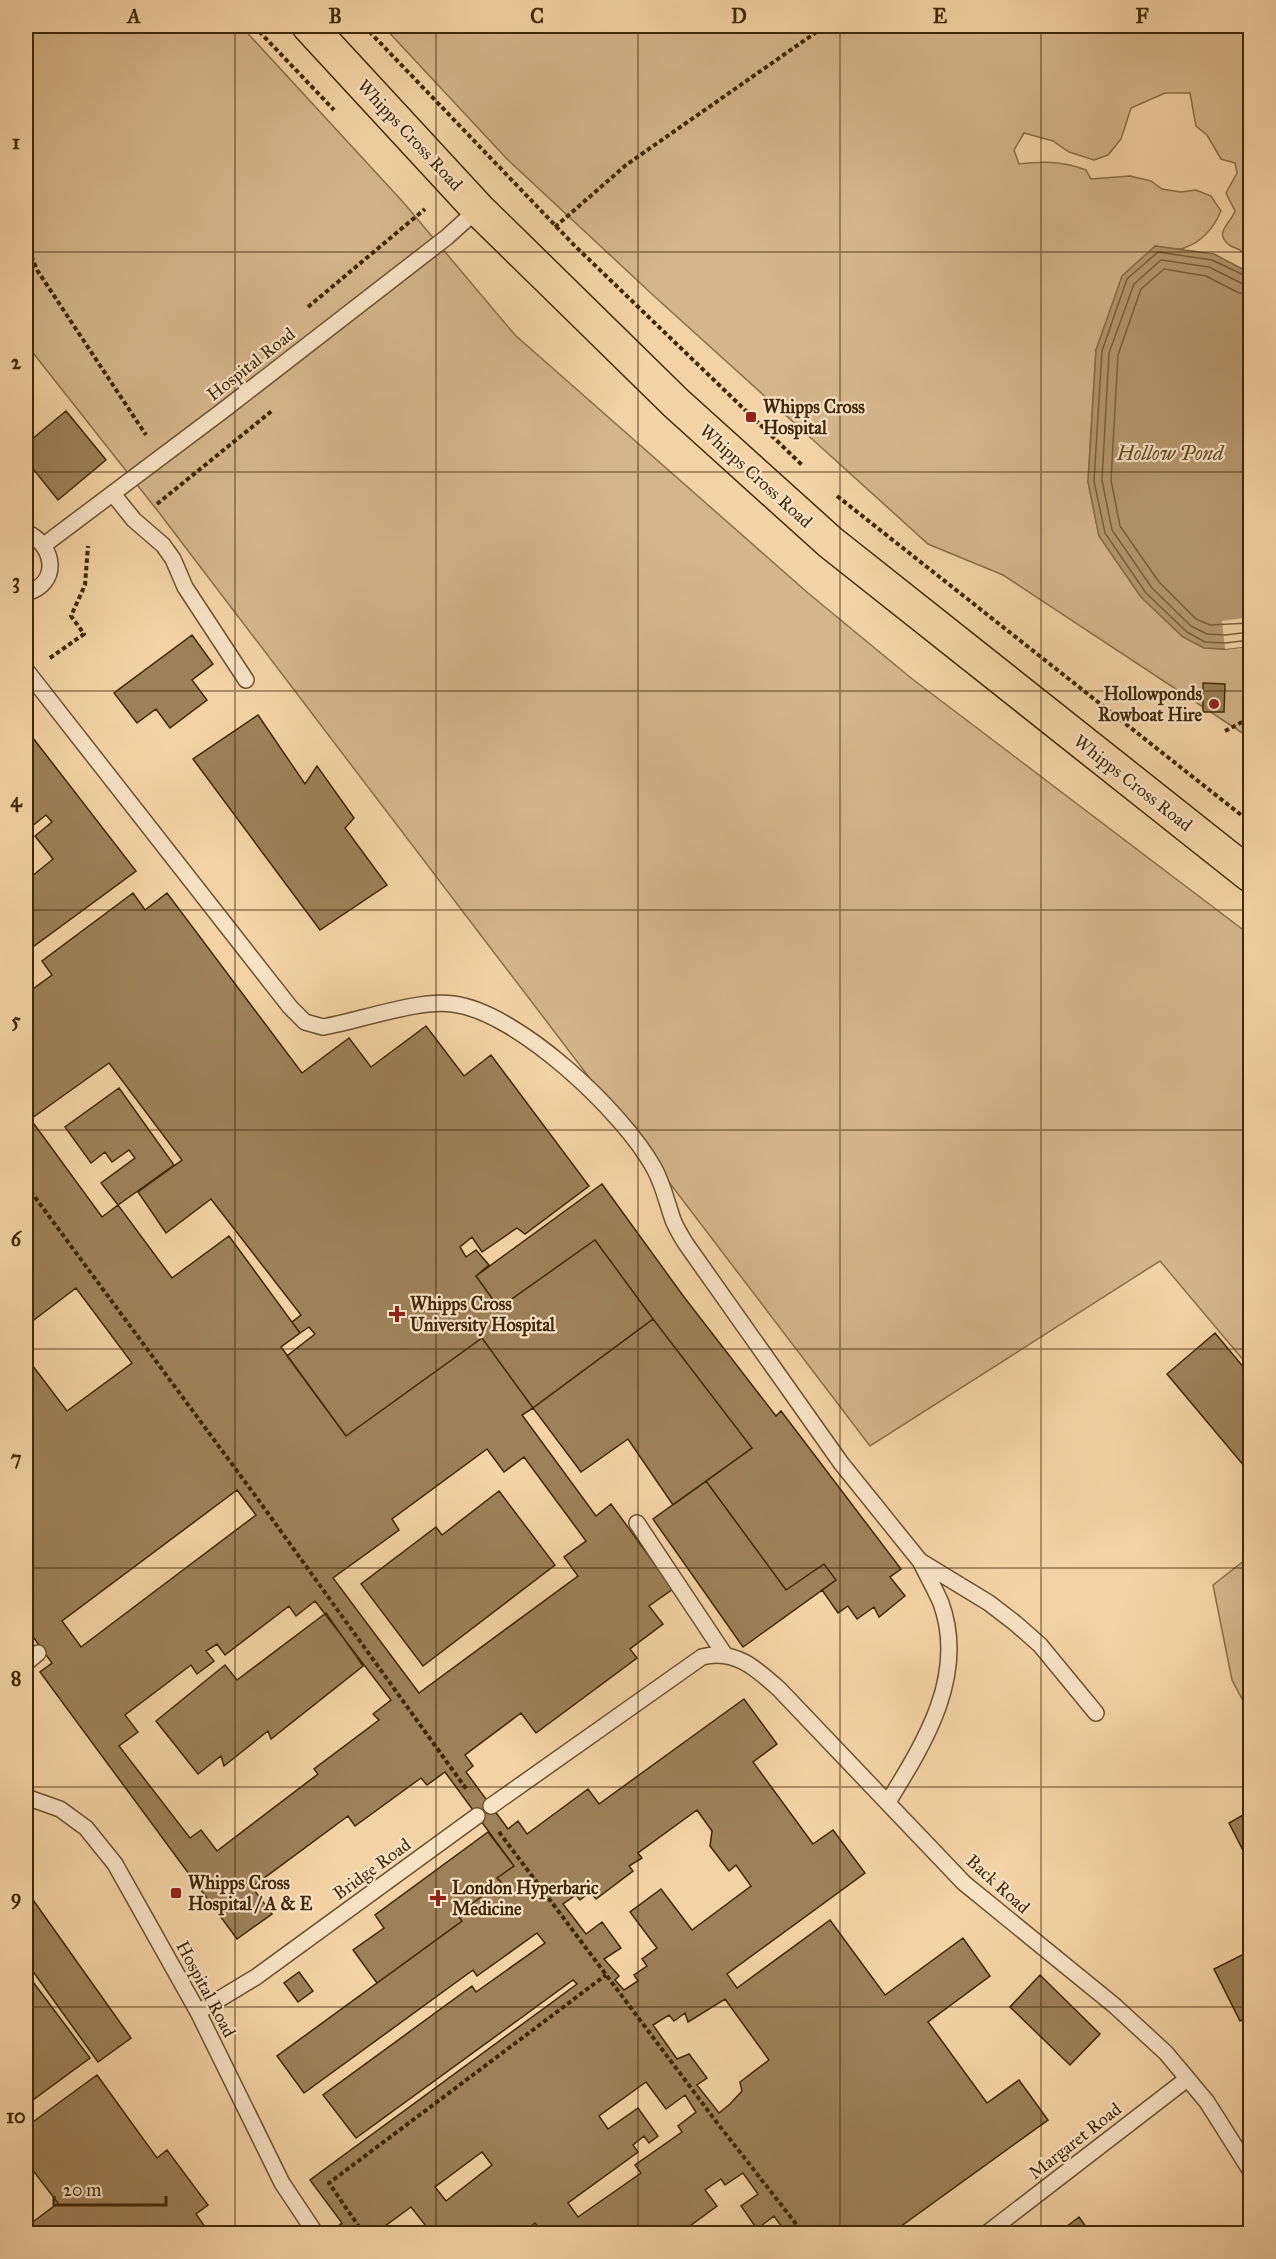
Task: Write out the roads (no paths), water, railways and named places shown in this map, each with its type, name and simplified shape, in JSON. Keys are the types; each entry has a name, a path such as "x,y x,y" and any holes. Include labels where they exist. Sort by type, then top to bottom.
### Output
{"main road":[{"name":"Whipps Cross Road","path":"309,26 478,209 676,403 830,542 1251,875"}],"lane":[{"name":"Hospital Road","path":"44,545 438,244 478,209"},
{"path":"113,494 134,520 163,545 173,559 185,587 246,680"},
{"path":"26,532 36,537 44,545 49,555 50,566 45,581 37,589 26,593"},
{"path":"26,670 290,1007 305,1022 323,1027 433,1003 453,1004 479,1010 507,1023 543,1047 610,1112 636,1142 654,1169 674,1223 686,1244 841,1463 920,1561 940,1602 946,1620 950,1646 947,1681 918,1755 888,1802"},
{"path":"637,1523 725,1655"},
{"path":"920,1561 989,1603 1015,1623 1040,1645 1096,1713"},
{"name":"Back Road","path":"491,1806 702,1657 714,1654 739,1659 758,1670 804,1714 964,1883 1115,2006 1166,2053 1207,2102 1251,2170"},
{"name":"Hospital Road","path":"26,1797 60,1809 86,1828 115,1864 198,2012 282,2183 316,2234"},
{"name":"Bridge Road","path":"198,2012 256,1977 477,1816"},
{"name":"Margaret Road","path":"986,2234 1187,2079"}],"water":[{"name":"Hollow Pond","path":"1155,246 1214,254 1250,273 1250,646 1225,649 1204,648 1183,637 1141,597 1099,536 1088,482 1096,350 1122,276"}],"place":[{"name":"Whipps Cross Hospital","path":"751,417"},
{"name":"Hollowponds Rowboat Hire","path":"1214,704"},
{"name":"Whipps Cross University Hospital","path":"397,1314"},
{"name":"Whipps Cross Hospital / A & E","path":"176,1893"},
{"name":"London Hyperbaric Medicine","path":"438,1898"}]}
